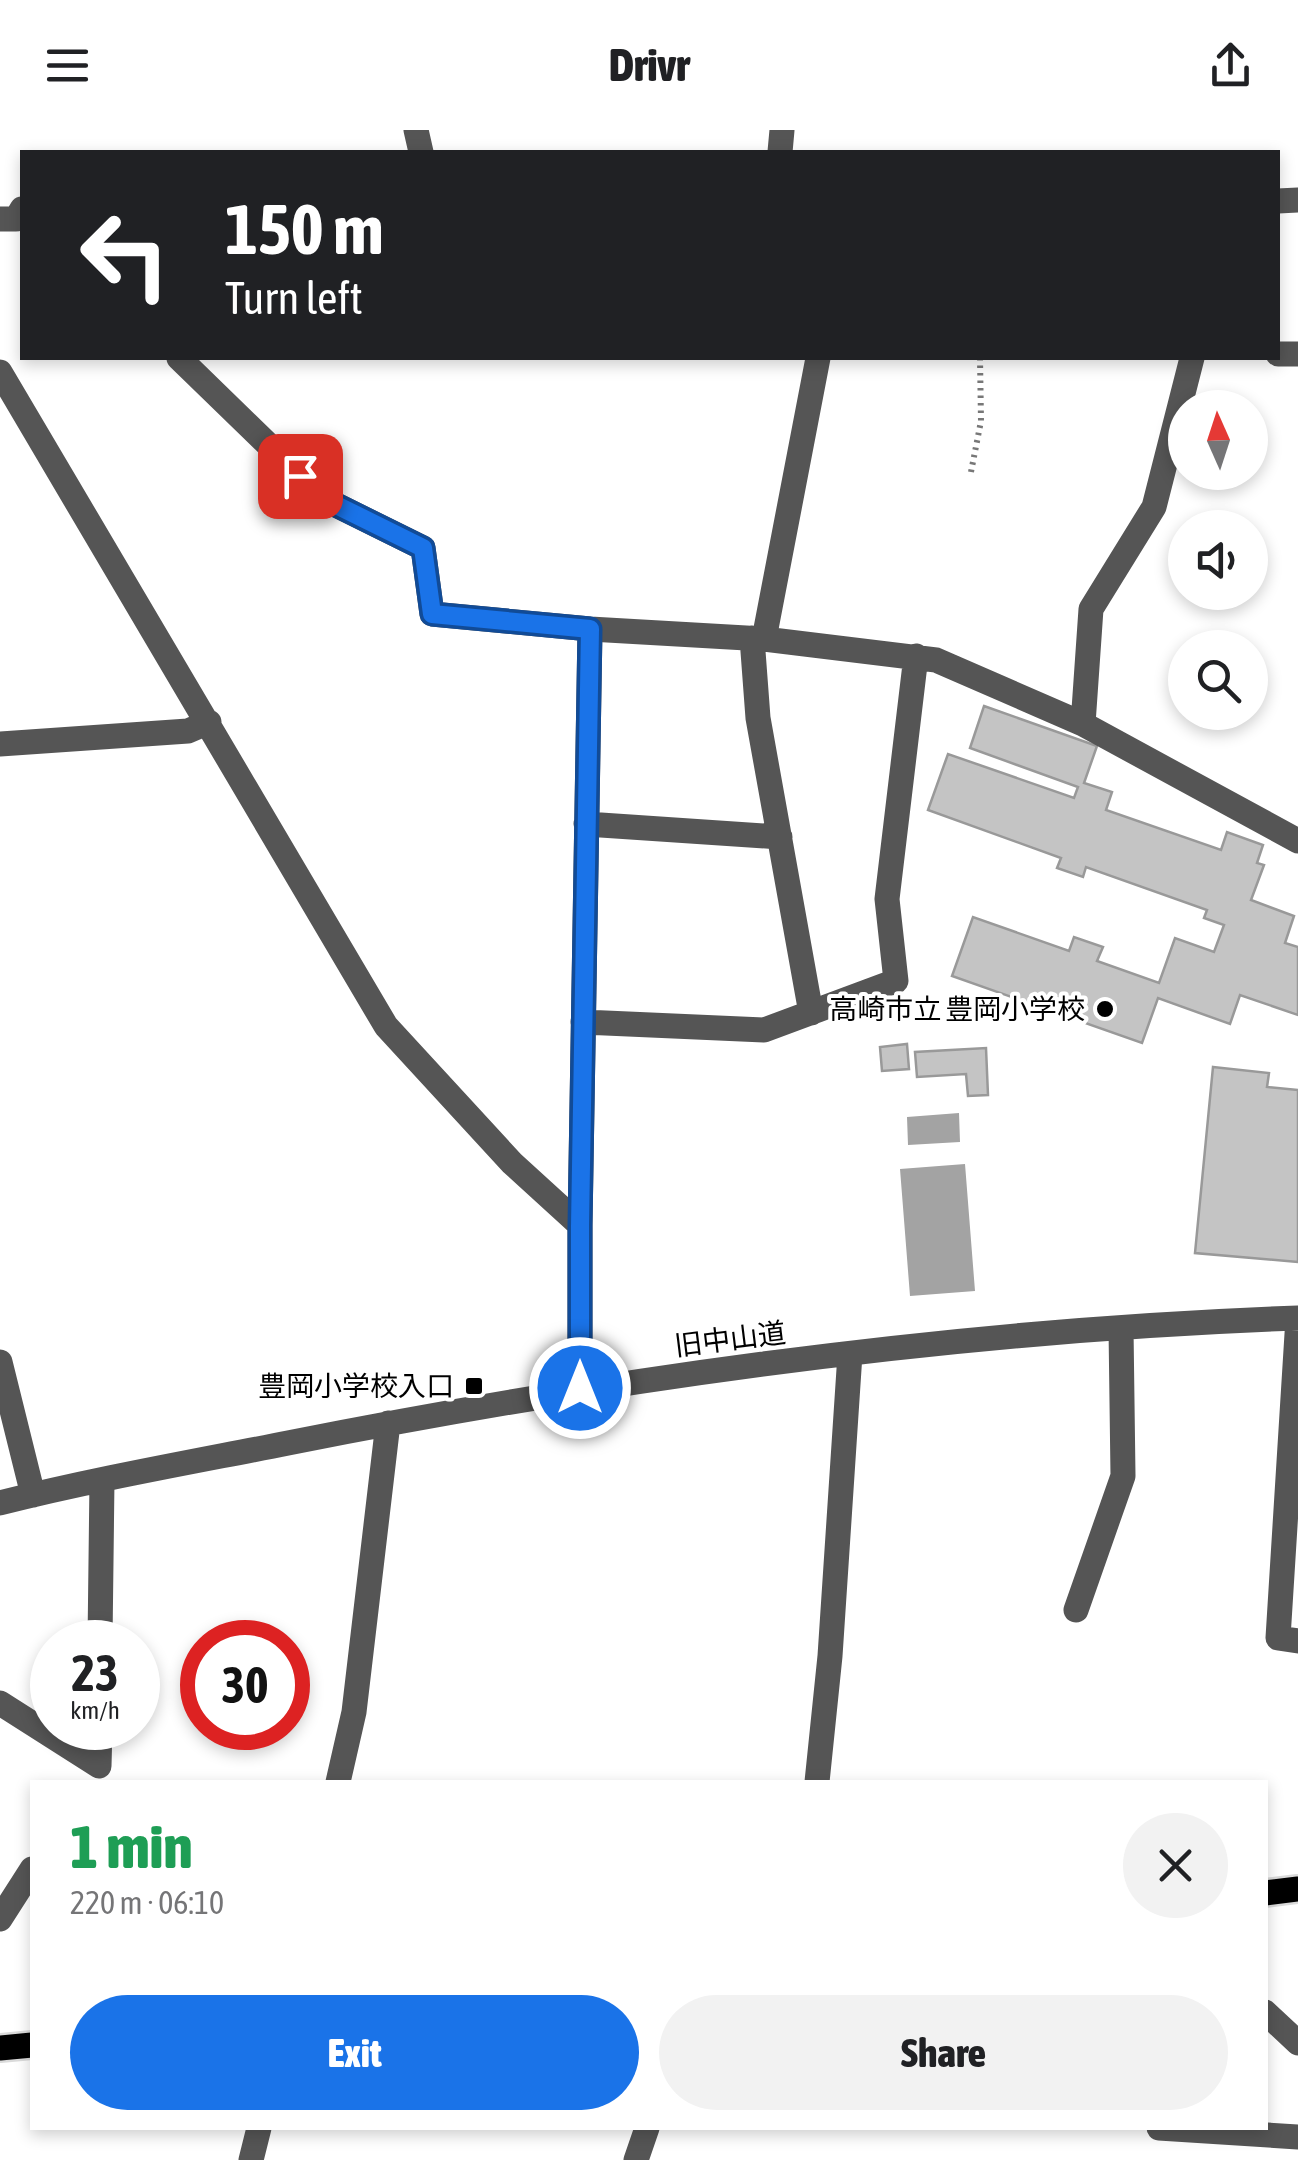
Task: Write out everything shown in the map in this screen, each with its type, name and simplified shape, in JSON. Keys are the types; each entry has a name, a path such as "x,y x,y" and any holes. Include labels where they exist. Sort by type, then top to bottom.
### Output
{"main road":[{"path":"1268,1892 1297,1886"},
{"path":"0,2048 30,2044"}],"street":[{"path":"181,360 324,499 423,548 432,614 758,639 936,660 1083,724 1298,840"},
{"path":"811,1013 758,718 758,639 818,360"},
{"path":"1083,724 1091,609 1154,507 1191,360"},
{"path":"0,372 9,406 209,722 386,1026 512,1164 580,1226"},
{"path":"580,1388 590,629"},
{"path":"583,1022 764,1030 896,981 887,899 916,656"},
{"path":"0,744 188,731 209,722"},
{"path":"586,824 780,838"},
{"path":"1298,1318 1278,1638 1298,1641"},
{"name":"旧中山道","path":"0,1503 388,1423 580,1388 970,1339 1298,1318"},
{"path":"1076,1610 1123,1476 1121,1328"},
{"path":"817,1780 830,1656 850,1354"},
{"path":"0,1362 33,1495"},
{"path":"338,1780 354,1712 388,1423"},
{"path":"100,1620 102,1480"},
{"path":"0,1703 30,1722"},
{"path":"75,1750 100,1766 100,1750"},
{"path":"0,1919 30,1871"},
{"path":"1268,2015 1298,2043"},
{"path":"251,2160 258,2130"},
{"path":"636,2160 646,2130"},
{"path":"1190,2130 1298,2137"}],"path":[{"path":"971,472 981,420 980,360"}],"shaded area":[{"path":"959,1113 960,1142 908,1145 907,1117"},
{"path":"965,1164 975,1291 910,1296 900,1169"}],"building":[{"path":"984,706 1097,746 1084,783 1112,792 1106,810 1221,850 1227,832 1263,845 1257,863 1264,865 1251,900 1294,916 1285,943 1298,947 1298,1015 1240,995 1230,1024 1158,998 1142,1043 952,976 973,917 1069,951 1074,937 1103,947 1097,961 1159,983 1175,938 1214,952 1224,925 1204,918 1207,910 1086,867 1083,877 1057,868 1061,858 928,810 948,754 1074,798 1078,787 970,748"},
{"path":"907,1044 909,1069 882,1071 880,1047"},
{"path":"986,1048 988,1095 968,1096 966,1074 917,1077 915,1052"},
{"path":"1213,1067 1269,1073 1267,1087 1298,1090 1298,1262 1195,1253"}],"place":[{"name":"高崎市立 豊岡小学校","path":"1105,1009"},
{"name":"豊岡小学校入口","path":"474,1386"}],"route":[{"path":"300,476 324,499 423,548 432,614 590,629 580,1388"}]}
